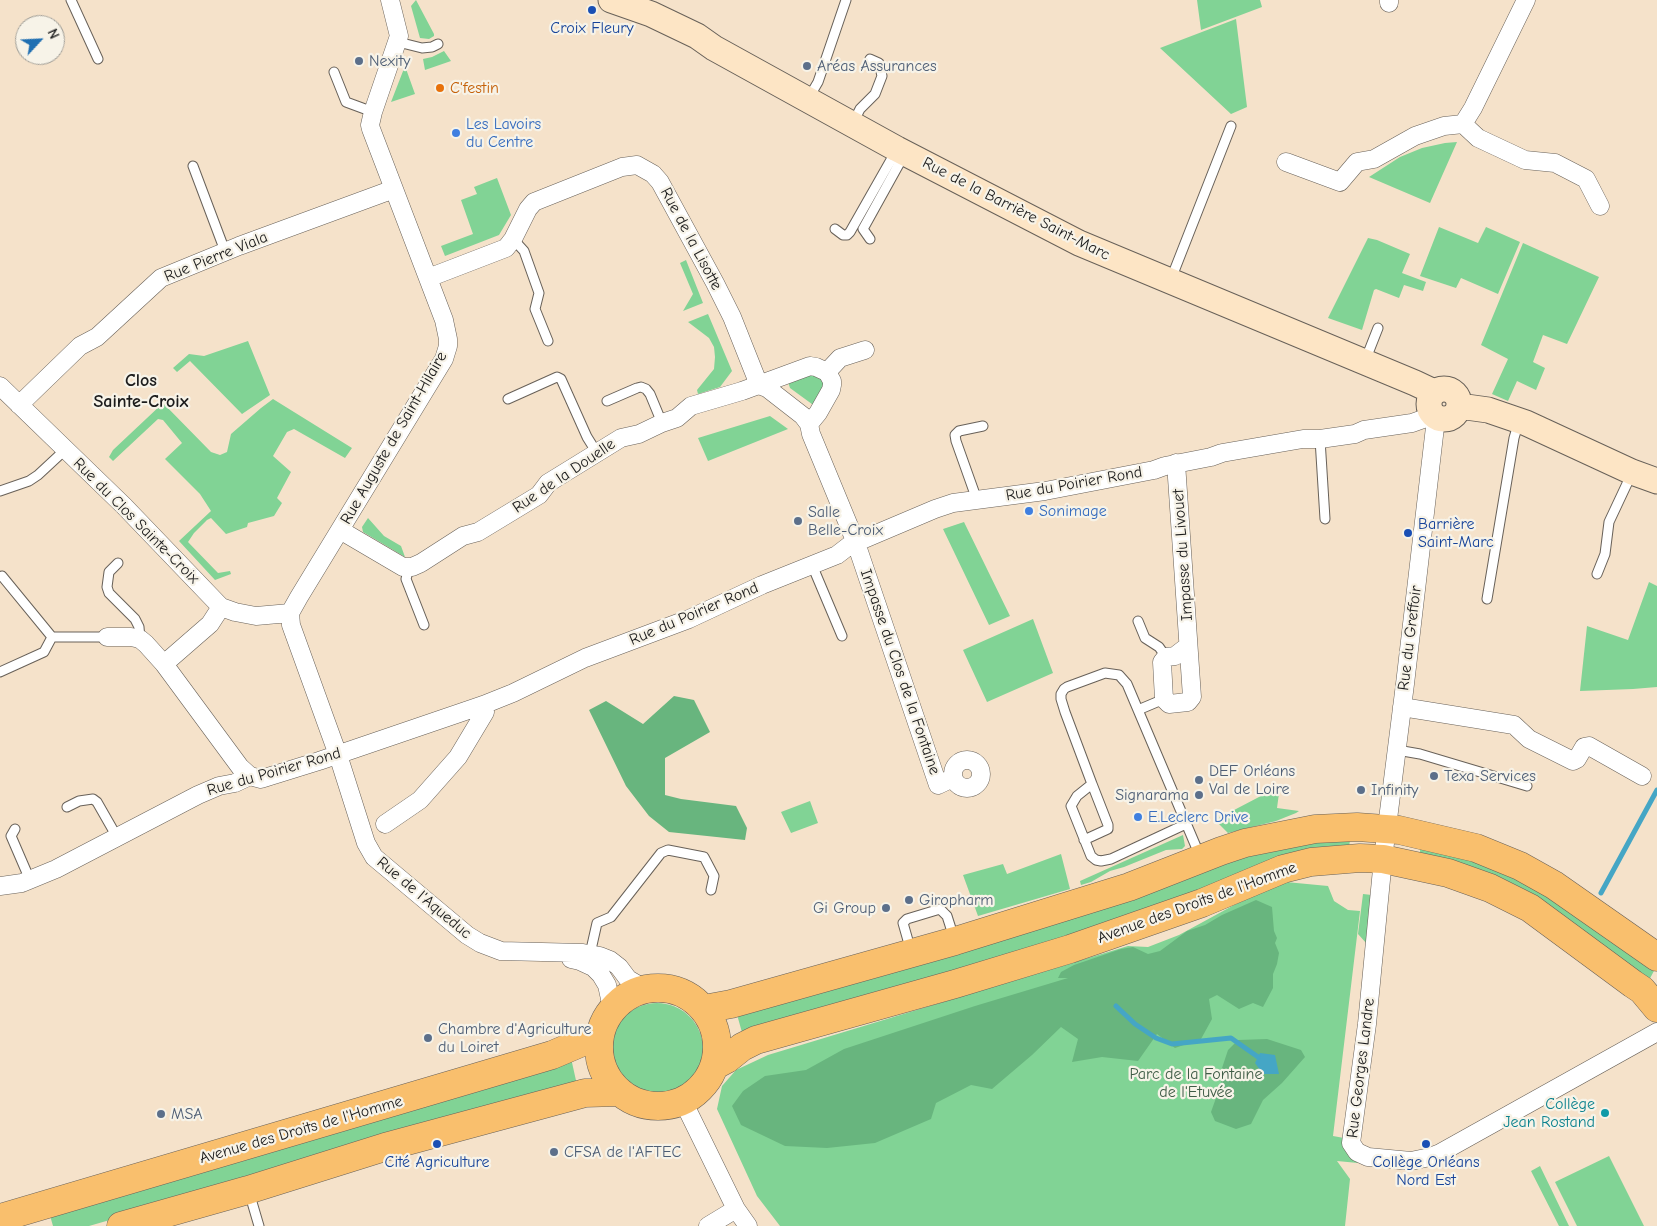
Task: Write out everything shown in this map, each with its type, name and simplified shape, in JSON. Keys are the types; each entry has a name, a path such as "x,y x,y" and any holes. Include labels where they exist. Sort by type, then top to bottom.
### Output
{"main road":[{"name":"Rue de la Barrière Saint-Marc","path":"611,0 651,14 698,36 714,48 901,151 1079,243 1428,388 1435,411 1488,410 1519,421 1632,472 1657,480"},
{"path":"704,1009 732,1004 955,941 1129,887 1245,843 1315,829 1388,828 1476,848 1520,866 1554,885 1657,958"},
{"name":"Avenue des Droits de l'Homme","path":"714,1066 756,1040 946,987 1070,949 1194,906 1283,869 1311,862 1360,858 1383,859 1448,873 1490,888 1530,908 1642,990 1657,1008"},
{"path":"661,987 677,991 692,998 704,1009 712,1022 716,1036 717,1051 714,1066 708,1080 697,1092 684,1101 667,1106 650,1106 633,1102 618,1092 608,1080 601,1066 598,1051 599,1035 604,1021 612,1008 627,996 645,989 661,987"},
{"name":"Avenue des Droits de l'Homme","path":"1,1219 552,1055 599,1035"},
{"path":"121,1226 248,1190 385,1147 585,1093 618,1092"}],"street":[{"name":"Rue Auguste de Saint-Hilaire","path":"290,613 444,359 448,346 447,332 428,278 370,125 398,42 398,31 390,0"},
{"path":"1463,124 1473,108 1526,0"},
{"path":"1286,162 1340,182 1357,162 1374,160 1415,136 1444,126 1463,124 1478,138 1525,160 1555,163 1586,180 1600,206"},
{"name":"Rue de la Lisotte","path":"514,239 528,209 534,202 622,166 637,165 646,169 660,182 715,283 732,317 759,385"},
{"name":"Rue Pierre Viala","path":"19,404 80,346 98,337 161,278 225,251 394,189"},
{"path":"428,278 506,248 514,239"},
{"path":"809,424 818,413 831,390 832,381 827,372 840,358 866,350"},
{"name":"Rue de la Douelle","path":"409,568 421,563 463,536 478,532 539,495 548,483 622,438 639,434 681,416 691,406 759,385 810,366 827,372"},
{"path":"759,385 767,388 803,416 809,424 811,434 856,543"},
{"name":"Rue du Clos Sainte-Croix","path":"0,386 66,449 221,607 256,616 290,613"},
{"name":"Rue du Poirier Rond","path":"0,886 22,883 56,869 218,786 235,783 250,776 261,779 338,755 513,693 585,658 689,619 762,585 838,555 856,543 953,503 1045,491 1154,470 1222,453 1303,439 1320,440 1355,434 1435,411"},
{"name":"Rue du Greffoir","path":"1383,859 1435,427 1435,411"},
{"name":"Impasse du Livouet","path":"1164,699 1169,704 1188,702 1192,697 1176,463"},
{"path":"340,530 403,567 409,568"},
{"name":"Impasse du Clos de la Fontaine","path":"856,543 938,784 953,778"},
{"path":"164,664 210,624 221,607"},
{"path":"290,613 293,629 338,755"},
{"path":"107,637 131,637 140,639 146,644 164,664 240,766 250,776"},
{"path":"1164,699 1162,662 1166,657 1175,656 1188,646"},
{"path":"385,824 420,800 458,757 485,712 483,705"},
{"path":"1402,707 1514,725 1529,739 1573,761 1577,759 1584,747 1589,746 1642,776"},
{"name":"Rue de l'Aqueduc","path":"338,755 366,842 374,857 467,935 491,948 501,951 590,954 610,960 619,967 628,979 645,989"},
{"name":"Rue Georges Landre","path":"1383,859 1367,1024 1351,1143 1360,1155 1411,1161 1421,1160 1440,1153 1646,1040 1657,1032"},
{"name":"Rue de l'Aqueduc","path":"519,951 580,961 593,967 607,984 612,1008"},
{"path":"684,1101 736,1209 748,1226"},
{"path":"708,1226 736,1209"}],"lane":[{"path":"71,0 98,59"},
{"path":"808,100 818,82 846,0"},
{"path":"398,42 422,48 438,44"},
{"path":"853,124 860,109 875,94 882,76 879,63 870,59"},
{"path":"334,72 346,102 373,112"},
{"path":"1170,281 1231,126"},
{"path":"835,230 843,235 847,235 850,232 901,151"},
{"path":"870,239 863,229 901,151"},
{"path":"193,166 225,251"},
{"path":"514,239 524,251 539,292 535,309 548,341"},
{"path":"1364,362 1378,328"},
{"path":"508,399 557,377 561,379 597,453"},
{"path":"606,401 641,387 650,394 662,423"},
{"path":"1487,600 1514,438 1519,421"},
{"path":"977,500 955,435 959,430 983,426"},
{"path":"1320,440 1325,519"},
{"path":"0,491 29,481 66,449"},
{"path":"1597,574 1605,554 1609,522 1632,472"},
{"path":"118,563 109,572 106,586 108,593 135,618 139,626 140,639"},
{"path":"812,565 842,636"},
{"path":"409,568 406,579 424,625"},
{"path":"2,576 52,637"},
{"path":"1138,621 1145,638 1159,647 1166,657"},
{"path":"52,637 107,637"},
{"path":"0,672 44,652 52,637"},
{"path":"1084,840 1108,829 1108,825 1065,712 1061,694 1067,687 1105,673 1119,675 1127,684 1200,859"},
{"path":"1138,710 1164,699"},
{"path":"1397,750 1420,754 1527,786"},
{"path":"1092,784 1077,796 1071,806 1091,856 1096,860 1106,860 1186,824"},
{"path":"67,807 87,799 93,799 97,802 117,837"},
{"path":"15,829 11,836 30,880"},
{"path":"590,954 597,923 611,917 662,853 668,850 704,857 714,876 712,890"},
{"path":"248,1190 258,1226"}],"green space":[{"path":"416,0 434,34 429,39 420,38 411,6"},
{"path":"1197,0 1260,0 1262,7 1201,30"},
{"path":"1236,19 1247,107 1231,114 1160,48"},
{"path":"444,51 451,61 425,70 423,59"},
{"path":"405,66 415,94 391,102"},
{"path":"1457,142 1430,203 1369,177 1400,157 1422,148"},
{"path":"497,178 511,215 499,235 445,256 441,246 473,234 461,200 477,194 474,187"},
{"path":"1439,227 1478,243 1486,227 1520,242 1498,294 1461,278 1456,288 1420,276"},
{"path":"1368,238 1410,254 1402,273 1426,282 1423,291 1404,285 1399,298 1376,289 1374,290 1362,330 1328,318"},
{"path":"1523,243 1599,277 1567,344 1543,335 1533,362 1545,368 1536,390 1517,381 1508,401 1492,394 1508,359 1481,345"},
{"path":"686,260 703,303 683,311 693,294 680,263"},
{"path":"708,314 732,371 720,387 698,394 697,390 714,369 714,347 709,338 688,322"},
{"path":"248,341 270,395 242,414 190,361 177,372 173,368 189,354 204,356"},
{"path":"815,374 825,382 816,407 790,388 787,379"},
{"path":"273,399 352,448 345,458 294,429 287,432 273,456 291,472 277,498 282,503 274,516 248,523 247,527 226,534 211,518 194,533 188,542 218,573 230,571 231,574 215,580 179,541 211,511 200,494 165,459 182,443 163,420 158,419 113,461 109,457 113,450 163,403 211,452 220,455 227,452 231,434"},
{"path":"770,416 788,429 708,461 698,438"},
{"path":"368,518 384,536 401,546 405,557 363,532 362,527"},
{"path":"964,522 1010,616 989,625 943,529"},
{"path":"1649,582 1657,586 1657,687 1580,691 1587,626 1628,640"},
{"path":"1033,619 1053,673 987,702 963,650"},
{"path":"674,696 694,700 710,732 665,758 665,795 681,799 736,806 747,828 745,840 669,832 649,816 626,786 589,710 606,701 643,724"},
{"path":"1280,786 1277,808 1299,811 1276,821 1228,833 1215,820"},
{"path":"810,801 818,823 791,833 781,812"},
{"path":"1183,835 1185,846 1182,849 1166,850 1110,871 1091,882 1081,885 1080,881"},
{"path":"1351,836 1348,851 743,1036 736,1011 1234,854"},
{"path":"1421,843 1511,871 1655,969 1647,984 1419,859"},
{"path":"1061,854 1070,889 978,916 963,875 1003,864 1007,874"},
{"name":"Parc de la Fontaine de l'Etuvée","path":"1286,882 1328,886 1334,901 1348,910 1360,911 1333,1136 1344,1138 1350,1156 1358,1163 1337,1161 1350,1179 1345,1226 780,1226 757,1196 717,1109 722,1086 736,1070 768,1055 1128,946 1148,947 1179,935 1236,904"},
{"path":"1363,894 1372,895 1367,944 1358,934"},
{"path":"1256,900 1272,907 1274,931 1277,938 1275,943 1279,953 1273,974 1273,988 1263,1007 1253,1003 1239,1009 1217,995 1209,999 1212,1019 1201,1039 1175,1048 1157,1034 1138,1061 1102,1057 1072,1062 1078,1039 1061,1027 992,1089 971,1085 936,1103 931,1119 875,1143 827,1148 785,1146 741,1125 732,1106 743,1091 765,1076 806,1070 844,1049 1068,978 1058,978 1061,972 1074,965 1121,949 1133,947 1148,954 1160,951 1187,931 1205,925"},
{"path":"657,1003 675,1006 690,1016 700,1031 703,1049 700,1067 690,1082 675,1092 657,1095 639,1092 624,1082 614,1067 611,1049 614,1031 624,1016 639,1006"},
{"path":"1267,1039 1301,1050 1305,1057 1282,1083 1263,1100 1251,1124 1236,1129 1215,1121 1211,1112 1221,1084 1222,1068 1228,1050 1238,1040"},
{"path":"571,1058 577,1085 89,1226 53,1226 49,1212"},
{"path":"1609,1156 1644,1226 1577,1226 1555,1182"},
{"path":"1540,1166 1569,1226 1559,1226 1531,1171"}],"water":[{"path":"1260,1053 1275,1055 1279,1074 1263,1074 1255,1063"}],"waterway":[{"path":"1601,893 1657,790"},
{"path":"1116,1006 1135,1024 1156,1038 1172,1044 1231,1038 1258,1057"}],"place":[{"name":"Croix Fleury","path":"592,10"},
{"name":"Nexity","path":"359,61"},
{"name":"Aréas Assurances","path":"807,66"},
{"name":"C'festin","path":"440,88"},
{"name":"Les Lavoirs du Centre","path":"456,133"},
{"name":"Sonimage","path":"1029,511"},
{"name":"Salle Belle-Croix","path":"798,521"},
{"name":"Barrière Saint-Marc","path":"1408,533"},
{"name":"Texa Services","path":"1434,776"},
{"name":"DEF Orléans Val de Loire","path":"1199,780"},
{"name":"Infinity","path":"1361,790"},
{"name":"Signarama","path":"1199,795"},
{"name":"E.Leclerc Drive","path":"1138,817"},
{"name":"Giropharm","path":"909,900"},
{"name":"Gi Group","path":"886,908"},
{"name":"Chambre d'Agriculture du Loiret","path":"428,1038"},
{"name":"Collège Jean Rostand","path":"1605,1113"},
{"name":"MSA","path":"161,1114"},
{"name":"Cité Agriculture","path":"437,1144"},
{"name":"Collège Orléans Nord Est","path":"1426,1144"},
{"name":"CFSA de l'AFTEC","path":"554,1152"}],"district":[{"name":"Clos Sainte-Croix","path":"141,391"}]}
